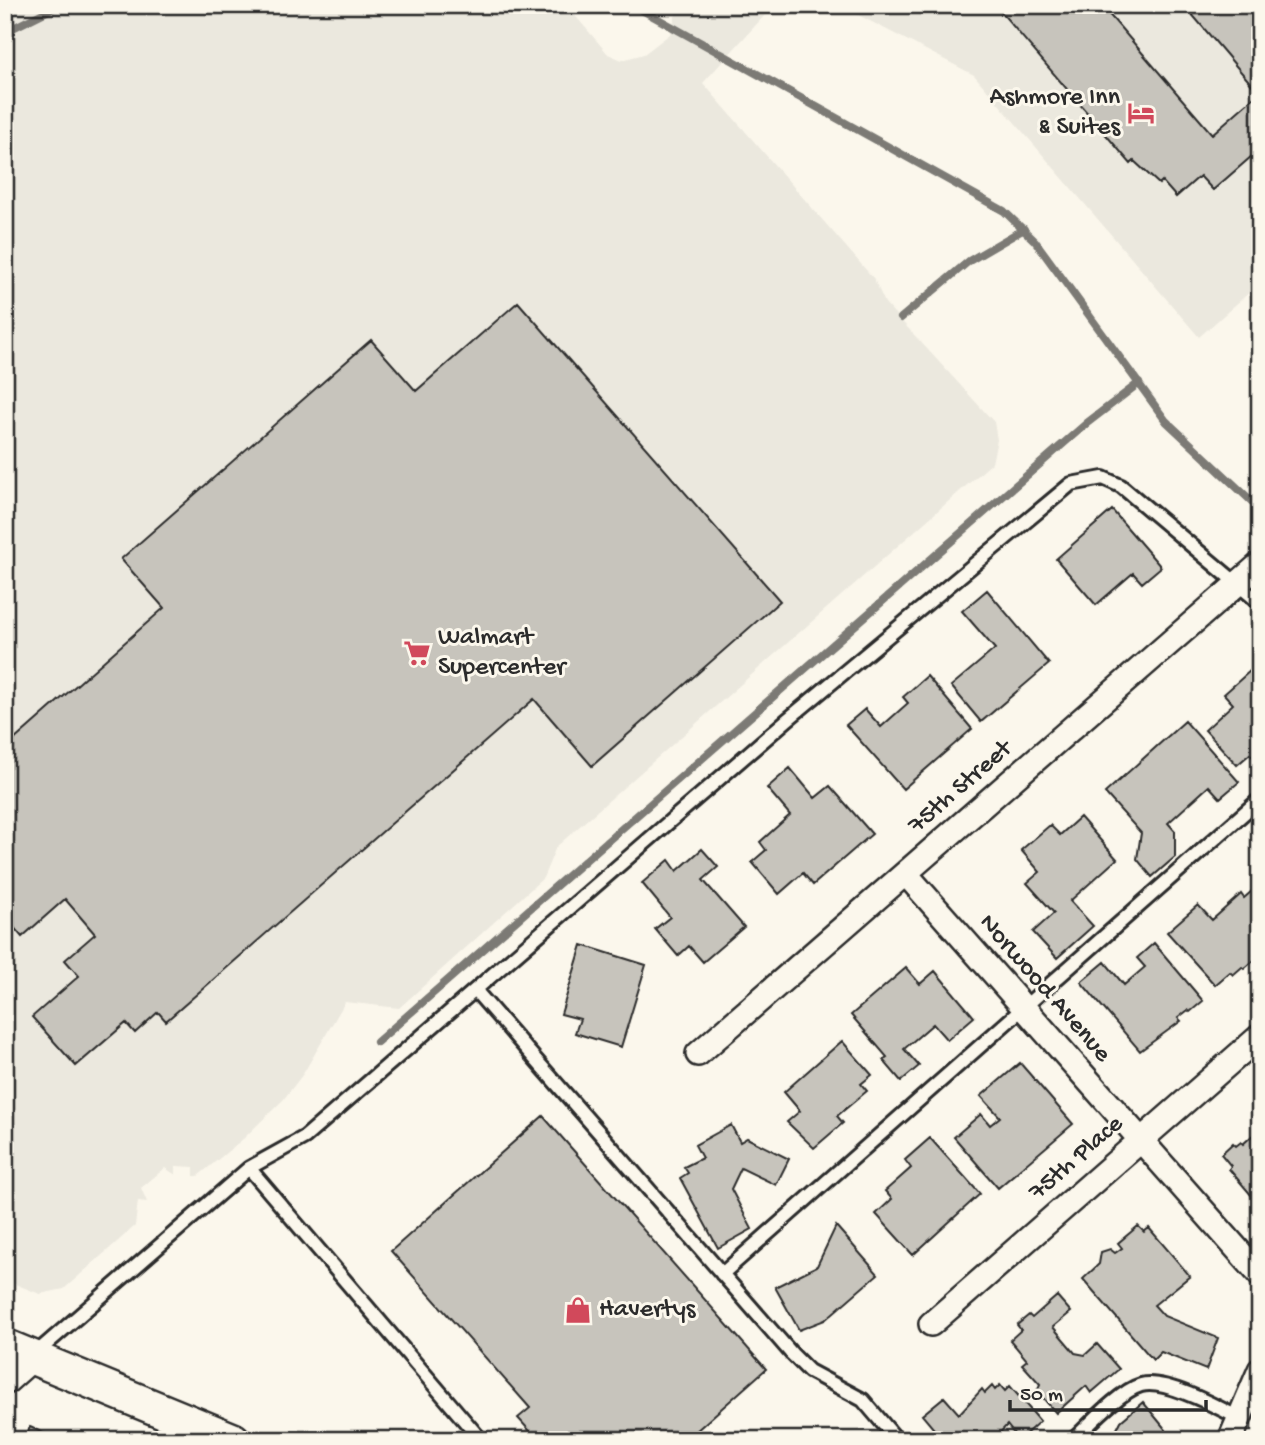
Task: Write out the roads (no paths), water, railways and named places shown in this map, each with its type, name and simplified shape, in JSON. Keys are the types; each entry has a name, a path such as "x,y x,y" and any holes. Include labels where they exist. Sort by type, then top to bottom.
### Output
{"main road":[{"path":"19,1351 233,1440"}],"street":[{"name":"75th Street","path":"698,1054 1260,564"},
{"name":"Norwood Avenue","path":"906,874 1140,1142 1259,1273"},
{"name":"75th Place","path":"931,1324 1260,1036"},
{"path":"5,1380 19,1351"},
{"path":"1230,1440 1260,1370"}],"lane":[{"path":"19,1351 248,1168 305,1137 788,720 1071,484 1103,478 1121,486 1260,603"},
{"path":"722,1274 1260,799"},
{"path":"475,990 800,1362 809,1371 863,1400 897,1440"},
{"path":"248,1168 481,1440"},
{"path":"1073,1440 1129,1390 1143,1384 1156,1384 1201,1400 1239,1418"}],"waterway":[{"path":"5,32 59,5"},
{"path":"633,5 1004,211 1035,241 1166,421 1260,509"},
{"path":"901,318 969,261 1024,229"},
{"path":"377,1042 1087,423 1139,383"}],"place":[{"name":"Ashmore Inn & Suites","path":"1141,113"},
{"name":"Walmart Supercenter","path":"417,653"},
{"name":"Havertys","path":"578,1310"}]}
